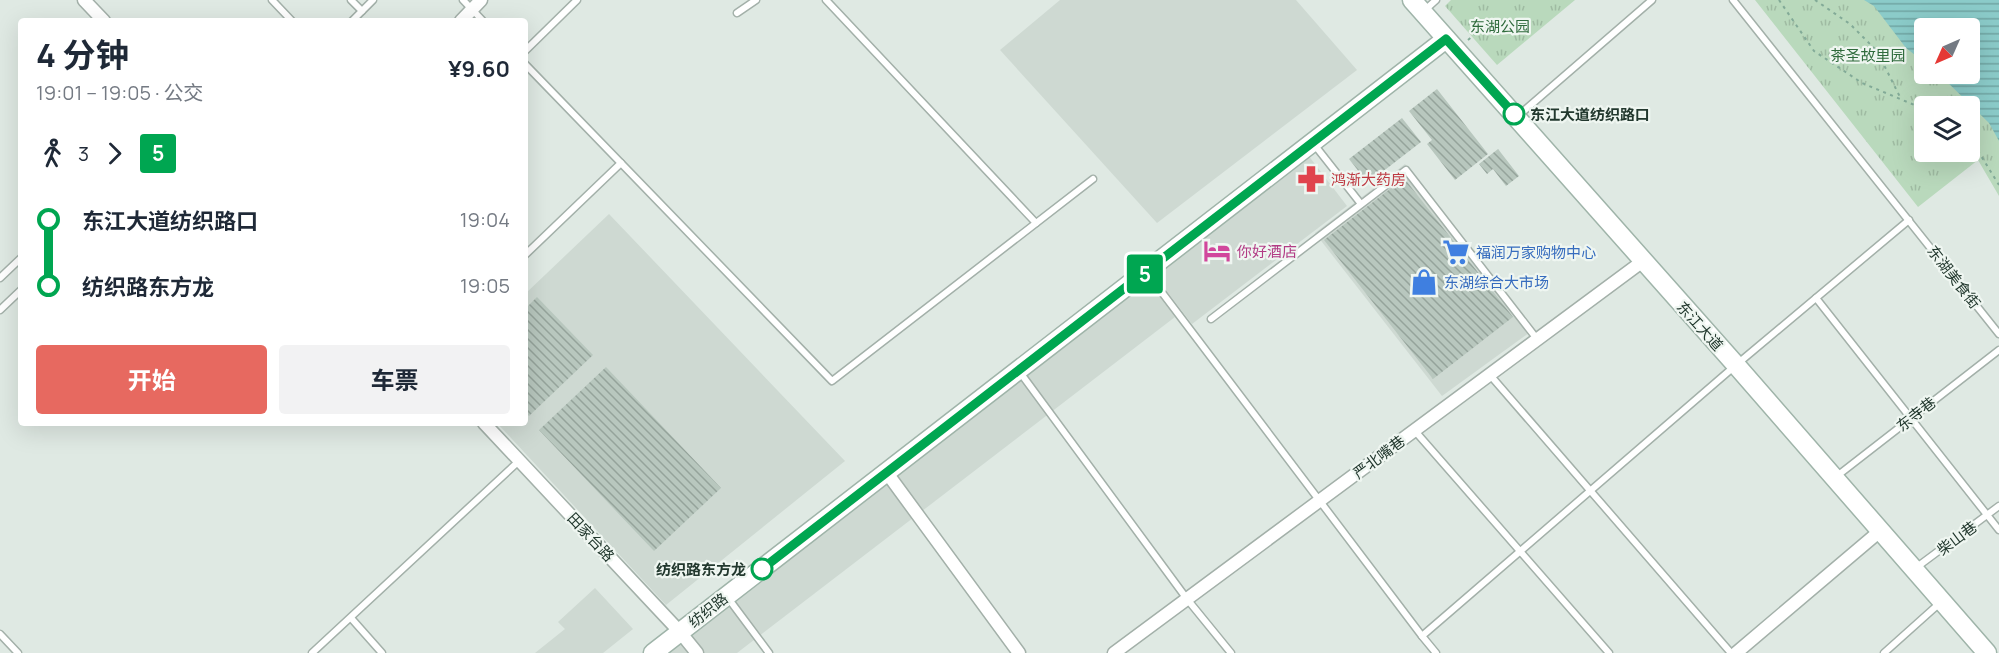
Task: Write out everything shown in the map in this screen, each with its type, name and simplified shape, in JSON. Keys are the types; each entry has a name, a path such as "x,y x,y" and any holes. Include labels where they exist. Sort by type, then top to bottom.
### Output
{"street":[{"path":"84,0 101,18"},
{"path":"463,18 472,3"},
{"name":"东江大道","path":"1423,4 1446,39 1736,365 1987,653"},
{"name":"纺织路","path":"653,653 1446,39"},
{"name":"严北嘴巷","path":"1114,653 1643,261"},
{"name":"田家台路","path":"487,426 697,653"},
{"path":"887,473 1019,653"},
{"path":"1736,653 1880,531"}],"lane":[{"path":"272,0 289,18"},
{"path":"351,0 362,11"},
{"path":"355,18 373,0"},
{"path":"528,48 577,0"},
{"path":"737,13 756,0"},
{"path":"826,0 1036,223"},
{"path":"1516,117 1652,0"},
{"name":"东湖美食街","path":"1733,0 1999,334"},
{"path":"472,3 481,18"},
{"path":"528,67 832,381 1093,179"},
{"path":"1313,142 1361,204"},
{"path":"528,251 621,164"},
{"path":"1211,319 1406,170 1537,340"},
{"path":"1422,636 1736,365 1909,220"},
{"path":"0,278 18,261"},
{"path":"1147,272 1436,653"},
{"path":"0,310 18,293"},
{"path":"1816,298 1999,530"},
{"name":"东寺巷","path":"1834,478 1999,350"},
{"path":"1019,371 1187,599 1231,653"},
{"path":"1490,375 1731,653"},
{"path":"1415,431 1609,653"},
{"path":"312,653 519,461"},
{"name":"柴山巷","path":"1914,570 1999,506"},
{"path":"727,596 769,653"},
{"path":"1884,653 1942,601"},
{"path":"351,618 382,653"},
{"path":"0,634 18,653"}],"path":[{"path":"1779,0 1814,51 1862,83 1914,105"},
{"path":"1815,0 1850,24 1876,51 1900,99"},
{"path":"1980,154 1999,185"}],"shaded area":[{"path":"1060,0 1296,0 1357,70 1157,223 1000,50"},
{"path":"1308,155 1347,206 1192,324 1155,276"},
{"name":"东湖综合大市场","path":"1405,164 1533,330 1442,396 1315,233"},
{"path":"609,214 845,461 666,605 500,426 528,426 528,291"},
{"path":"1148,281 1175,317 737,653 668,653"},
{"path":"595,588 633,629 603,653 535,653 565,629 558,622"}],"green space":[{"name":"东湖公园","path":"1451,0 1575,0 1497,65 1445,6"},
{"name":"茶圣故里园","path":"1755,0 1999,0 1999,196 1979,162 1980,96 1914,96 1914,162 1975,162 1918,207"}],"water":[{"path":"1864,0 1999,0 1999,141 1989,123 1980,114 1980,96 1961,96 1949,84 1980,84 1980,18 1914,18 1914,54 1906,48 1874,6"}],"building":[{"path":"1437,89 1488,154 1455,180 1427,144 1432,140 1409,111"},
{"path":"1402,118 1421,142 1368,183 1349,159"},
{"path":"1498,149 1519,176 1506,186 1493,169 1487,174 1479,164"},
{"name":"东湖综合大市场","path":"1404,178 1513,317 1433,379 1324,240"},
{"path":"537,297 593,355 529,416 528,415 528,306"},
{"path":"606,367 721,488 654,551 539,430"}],"bus line":[{"name":"5","path":"762,569 1446,39 1514,114"}],"place":[{"name":"东江大道纺织路口","path":"1514,114"},
{"name":"鸿渐大药房","path":"1311,179"},
{"name":"你好酒店","path":"1217,251"},
{"name":"福润万家购物中心","path":"1456,252"},
{"name":"东湖综合大市场","path":"1424,282"},
{"name":"纺织路东方龙","path":"762,569"}]}
